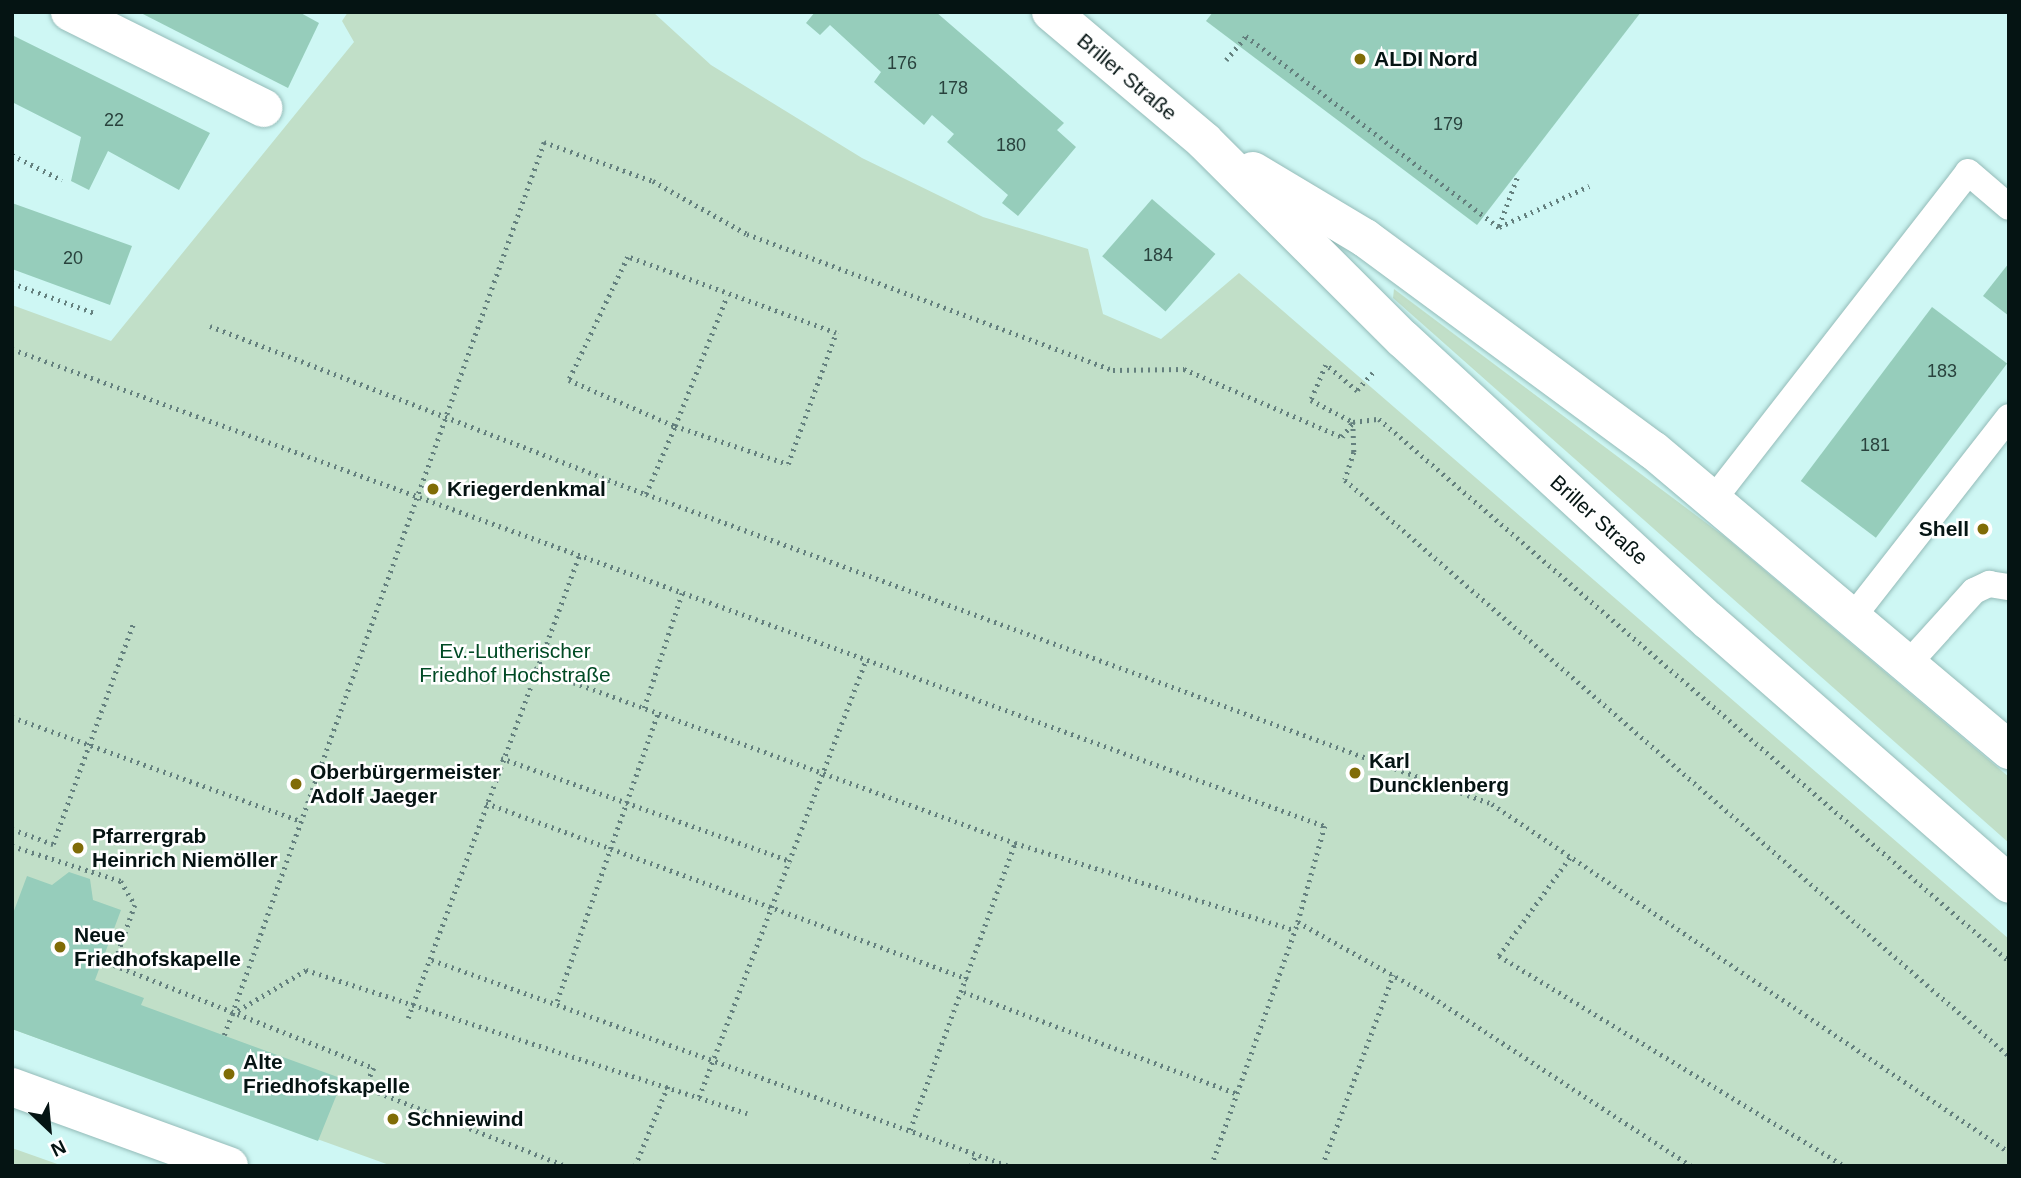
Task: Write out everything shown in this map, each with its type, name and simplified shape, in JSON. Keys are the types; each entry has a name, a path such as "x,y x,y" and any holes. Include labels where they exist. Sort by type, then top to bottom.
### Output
{"main road":[{"path":"70,12 263,108"},
{"name":"Briller Straße","path":"1051,12 1204,141 1463,396 2009,884"},
{"name":"Briller Straße","path":"1204,141 1365,238 1653,450 2009,750"},
{"path":"12,1087 229,1166"}],"lane":[{"path":"1713,500 1968,172 2009,207"},
{"path":"1852,618 2009,417"},
{"path":"1908,664 1974,591 1989,584 2009,587"}],"path":[{"path":"1226,60 1245,36 1499,227"},
{"path":"224,1035 544,142 653,181 747,234 1113,370 1184,369 1342,437 1353,422"},
{"path":"12,155 62,180"},
{"path":"1499,227 1518,175"},
{"path":"1499,227 1589,186"},
{"path":"628,257 727,296 836,332 788,464 675,426 569,380 628,257"},
{"path":"12,283 97,314"},
{"path":"646,494 727,296"},
{"path":"210,326 646,494 1492,804 2009,1152"},
{"path":"12,349 580,553 682,593 1325,826 1298,922 1210,1166"},
{"path":"1357,391 1326,365 1311,400 1353,422 1379,419 1401,434 2009,961"},
{"path":"1353,422 1354,452 1345,480 2009,1056"},
{"path":"408,1018 432,960 534,668 580,553"},
{"path":"644,708 682,593"},
{"path":"12,829 53,844 134,621"},
{"path":"699,1097 825,774 866,659"},
{"path":"534,668 1015,843 1294,930"},
{"path":"558,1001 658,713"},
{"path":"12,717 301,821"},
{"path":"501,758 791,861"},
{"path":"486,803 968,979"},
{"path":"910,1130 968,979 1015,843"},
{"path":"12,846 121,881 135,905 114,965 374,1068 368,1083 372,1090 566,1166"},
{"path":"1570,858 1499,956 1845,1166"},
{"path":"1298,922 1393,975 1691,1166"},
{"path":"432,960 558,1001 1009,1166"},
{"path":"232,1014 306,970 668,1085 747,1113"},
{"path":"1322,1166 1393,975"},
{"path":"963,992 1238,1094"},
{"path":"635,1166 668,1085"},
{"path":"971,1166 976,1154"}],"green space":[{"name":"Ev.-Lutherischer Friedhof Hochstraße","path":"348,12 653,12 711,65 862,158 983,217 1088,249 1103,314 1161,339 1239,273 2009,939 2009,1166 392,1166 12,1029 12,305 111,341 354,42 342,21"},
{"path":"1394,289 1725,537 2009,777 2009,843 1393,298"},
{"path":"12,1148 63,1166 12,1166"}],"building":[{"path":"139,12 299,12 319,23 288,88"},
{"path":"815,12 936,12 1064,123 1057,130 1076,147 1018,216 1002,203 1008,195 947,142 954,134 932,115 924,125 874,82 881,72 830,25 820,35 806,23"},
{"path":"1213,12 1641,12 1477,225 1206,21"},
{"path":"12,35 210,133 179,190 108,151 89,190 71,181 81,137 12,102"},
{"path":"1152,199 1215,254 1166,311 1102,256"},
{"path":"12,203 132,246 110,305 12,269"},
{"path":"2009,263 2009,316 1983,296"},
{"path":"1932,307 2007,364 1876,538 1801,481"},
{"path":"69,872 90,879 93,900 121,910 95,980 144,998 141,1005 343,1079 318,1141 12,1029 12,916 27,876 52,885"}],"place":[{"name":"ALDI Nord","path":"1360,59"},
{"name":"Kriegerdenkmal","path":"433,489"},
{"name":"Shell","path":"1983,529"},
{"name":"Karl Duncklenberg","path":"1355,773"},
{"name":"Oberbürgermeister Adolf Jaeger","path":"296,784"},
{"name":"Pfarrergrab Heinrich Niemöller","path":"78,848"},
{"name":"Neue Friedhofskapelle","path":"60,947"},
{"name":"Alte Friedhofskapelle","path":"229,1074"},
{"name":"Schniewind","path":"393,1119"}]}
